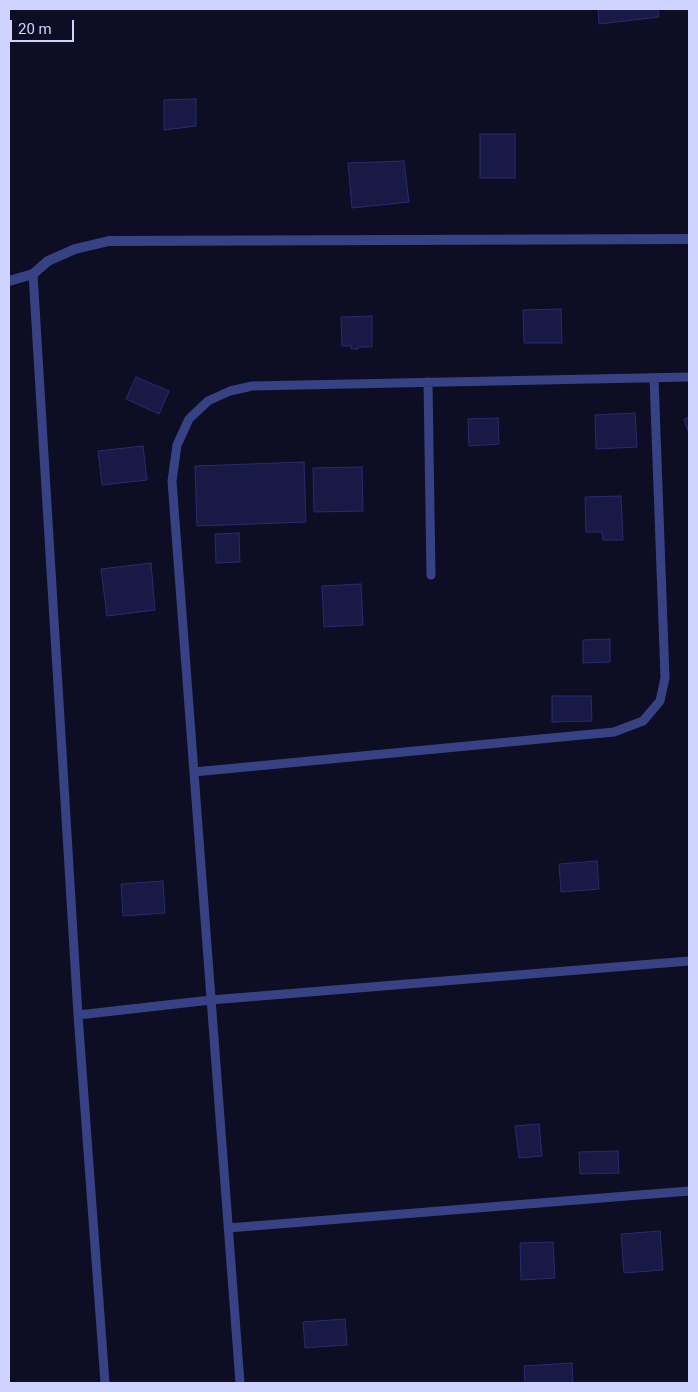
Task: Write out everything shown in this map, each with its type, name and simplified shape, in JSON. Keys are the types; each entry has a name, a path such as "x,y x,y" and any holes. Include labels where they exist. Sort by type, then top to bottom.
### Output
{"street":[{"path":"9,281 34,274 48,261 75,249 109,241 689,239"}],"lane":[{"path":"34,274 78,1015 105,1383"},
{"path":"240,1383 172,481 177,445 190,419 208,401 230,391 252,386 689,377"},
{"path":"194,772 614,732 643,721 660,701 665,678 654,378"},
{"path":"428,382 431,575"},
{"path":"78,1015 211,1000 689,961"},
{"path":"228,1228 689,1191"}],"building":[{"path":"598,9 658,9 659,17 599,24"},
{"path":"196,99 196,126 164,130 164,100"},
{"path":"480,134 515,134 515,178 480,178"},
{"path":"404,161 409,202 352,208 348,163"},
{"path":"561,309 562,343 524,343 523,310"},
{"path":"372,316 372,347 351,349 351,346 342,346 341,317"},
{"path":"136,377 169,391 159,414 126,399"},
{"path":"635,413 637,447 596,449 595,415"},
{"path":"689,417 689,434 684,419"},
{"path":"498,418 499,444 469,446 468,419"},
{"path":"143,446 147,480 102,485 98,451"},
{"path":"304,462 306,522 197,526 195,466"},
{"path":"362,467 363,511 314,512 313,468"},
{"path":"621,496 623,540 603,540 602,532 586,532 585,497"},
{"path":"239,533 240,562 216,563 215,534"},
{"path":"151,563 155,610 107,616 101,569"},
{"path":"361,584 363,625 324,627 322,586"},
{"path":"610,639 610,662 583,663 583,640"},
{"path":"552,696 591,696 592,721 552,722"},
{"path":"597,861 599,889 561,892 559,864"},
{"path":"163,881 165,913 123,916 121,884"},
{"path":"539,1124 542,1156 519,1158 515,1126"},
{"path":"618,1151 619,1173 580,1174 579,1152"},
{"path":"660,1231 663,1270 624,1273 621,1234"},
{"path":"553,1242 555,1278 521,1280 520,1243"},
{"path":"345,1319 347,1345 305,1348 303,1322"},
{"path":"572,1363 573,1383 525,1383 524,1366"}]}
